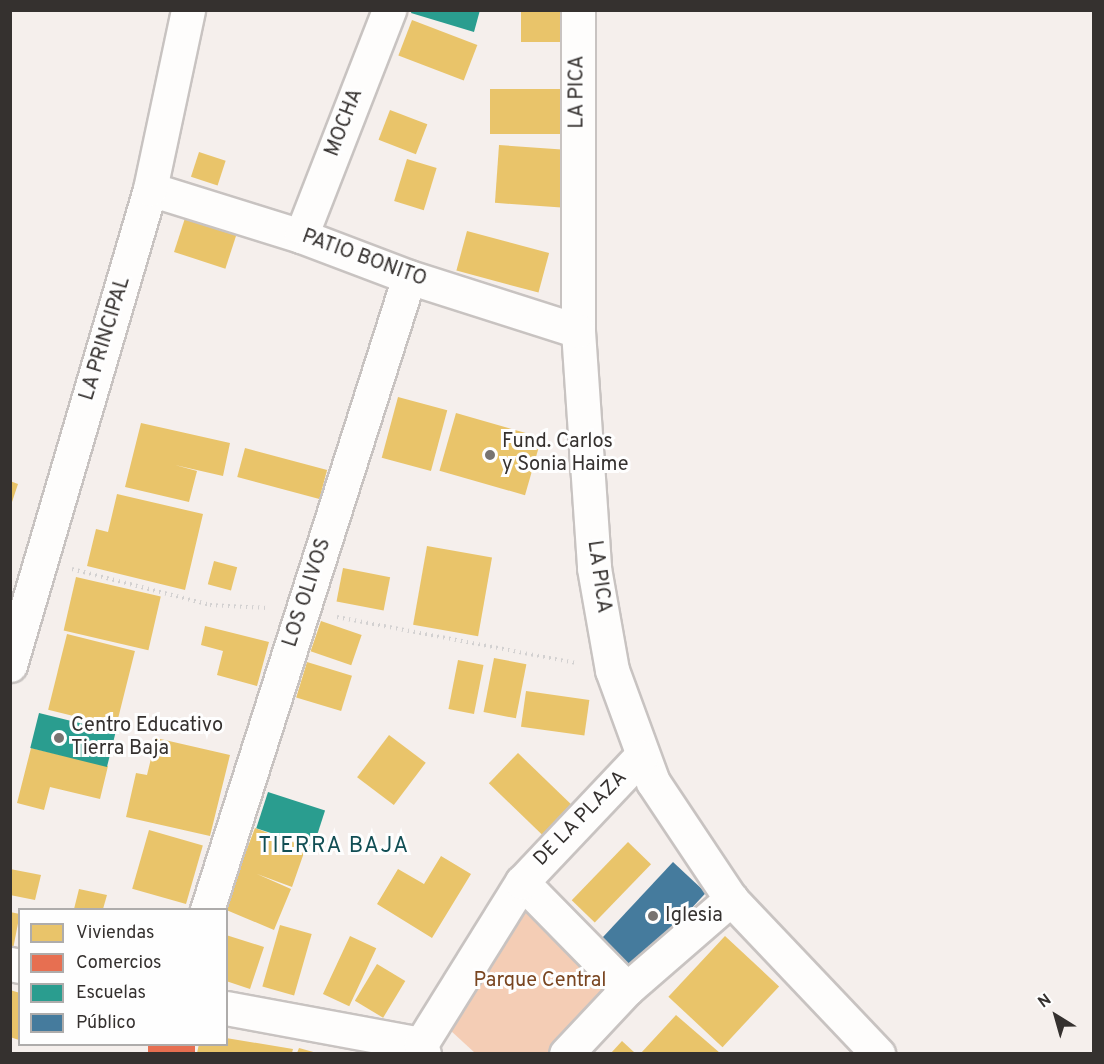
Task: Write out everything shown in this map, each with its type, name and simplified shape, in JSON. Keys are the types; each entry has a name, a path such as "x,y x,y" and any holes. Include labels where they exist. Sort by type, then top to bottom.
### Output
{"street":[{"name":"LA PRINCIPAL","path":"10,665 150,189 188,10"},
{"name":"MOCHA","path":"301,236 389,10"},
{"name":"LA PICA","path":"578,10 578,331 594,568 612,670 652,782 731,899 878,1053"},
{"name":"PATIO BONITO","path":"150,189 301,236 409,277 578,331"},
{"name":"LOS OLIVOS","path":"207,908 409,277"},
{"name":"DE LA PLAZA","path":"422,1049 522,882 641,756"},
{"name":"DE LA PLAZA","path":"522,882 627,989"},
{"path":"567,1053 627,989 731,899"},
{"path":"228,1008 422,1049"}],"green space":[{"name":"Parque Central","path":"531,891 624,978 555,1053 475,1053 438,1019"}],"building: Viviendas":[{"path":"521,10 565,10 565,42 521,42"},
{"path":"412,20 477,45 464,81 398,55"},
{"path":"490,89 562,89 562,134 490,134"},
{"path":"390,110 427,124 416,154 379,140"},
{"path":"499,145 569,150 565,208 495,203"},
{"path":"199,152 226,161 218,185 191,177"},
{"path":"407,159 437,168 424,210 394,201"},
{"path":"187,212 238,229 225,269 174,252"},
{"path":"467,231 549,253 538,293 456,271"},
{"path":"398,397 447,410 431,471 382,458"},
{"name":"Fund. Carlos y Sonia Haime","path":"456,413 542,438 525,495 439,471"},
{"path":"141,423 230,443 223,476 175,465 197,471 189,502 125,487"},
{"path":"245,448 327,470 319,499 237,477"},
{"path":"10,481 18,484 11,505 10,505"},
{"path":"117,494 203,514 185,590 87,566 96,529 108,532"},
{"path":"427,546 492,557 478,636 413,625"},
{"path":"214,561 237,567 231,590 208,584"},
{"path":"343,568 390,577 384,611 337,601"},
{"path":"76,577 161,597 148,650 64,631"},
{"path":"321,621 362,635 351,665 311,651"},
{"path":"205,626 269,642 257,686 217,675 223,651 201,645"},
{"path":"67,634 135,651 116,727 48,710"},
{"path":"494,658 526,664 516,718 484,712"},
{"path":"458,660 484,665 474,714 448,709"},
{"path":"307,662 352,676 341,711 296,697"},
{"path":"526,691 589,700 584,736 521,727"},
{"path":"389,735 426,763 394,805 357,777"},
{"path":"156,738 230,755 210,836 126,817 136,773 147,775"},
{"path":"31,748 108,766 100,799 50,787 44,810 17,803"},
{"path":"518,753 573,806 544,837 489,783"},
{"path":"255,828 306,847 292,887 257,874 291,889 274,930 224,908"},
{"path":"149,830 203,845 186,904 132,889"},
{"path":"628,842 651,864 595,922 572,900"},
{"path":"441,856 471,874 432,938 377,904 398,869 424,884"},
{"path":"10,869 41,875 35,900 10,895"},
{"path":"79,889 107,895 103,908 74,908"},
{"path":"10,912 18,914 12,955 10,955"},
{"path":"280,925 312,934 294,996 262,987"},
{"path":"228,936 264,947 250,989 228,982"},
{"path":"350,936 376,948 349,1006 323,994"},
{"path":"725,936 779,986 723,1047 668,997"},
{"path":"377,964 405,981 383,1018 355,1001"},
{"path":"10,990 18,992 18,1040 10,1037"},
{"path":"676,1015 720,1053 641,1053"},
{"path":"228,1038 293,1049 292,1053 197,1053 199,1046 228,1046"},
{"path":"622,1041 635,1053 611,1053"},
{"path":"299,1048 317,1053 297,1053"}],"building: Comercios":[{"path":"148,1046 195,1046 195,1054 148,1054"}],"building: Escuelas":[{"path":"412,10 480,10 474,32 411,13"},
{"path":"39,713 116,732 107,767 30,748"},
{"path":"268,792 325,811 313,847 256,828"}],"building: Público":[{"name":"Iglesia","path":"673,862 706,893 634,969 601,939"}],"place":[{"name":"Fund. Carlos y Sonia Haime","path":"490,455"},
{"name":"Centro Educativo Tierra Baja","path":"59,738"},
{"name":"Iglesia","path":"653,916"}],"district":[{"name":"TIERRA BAJA","path":"334,847"}]}
